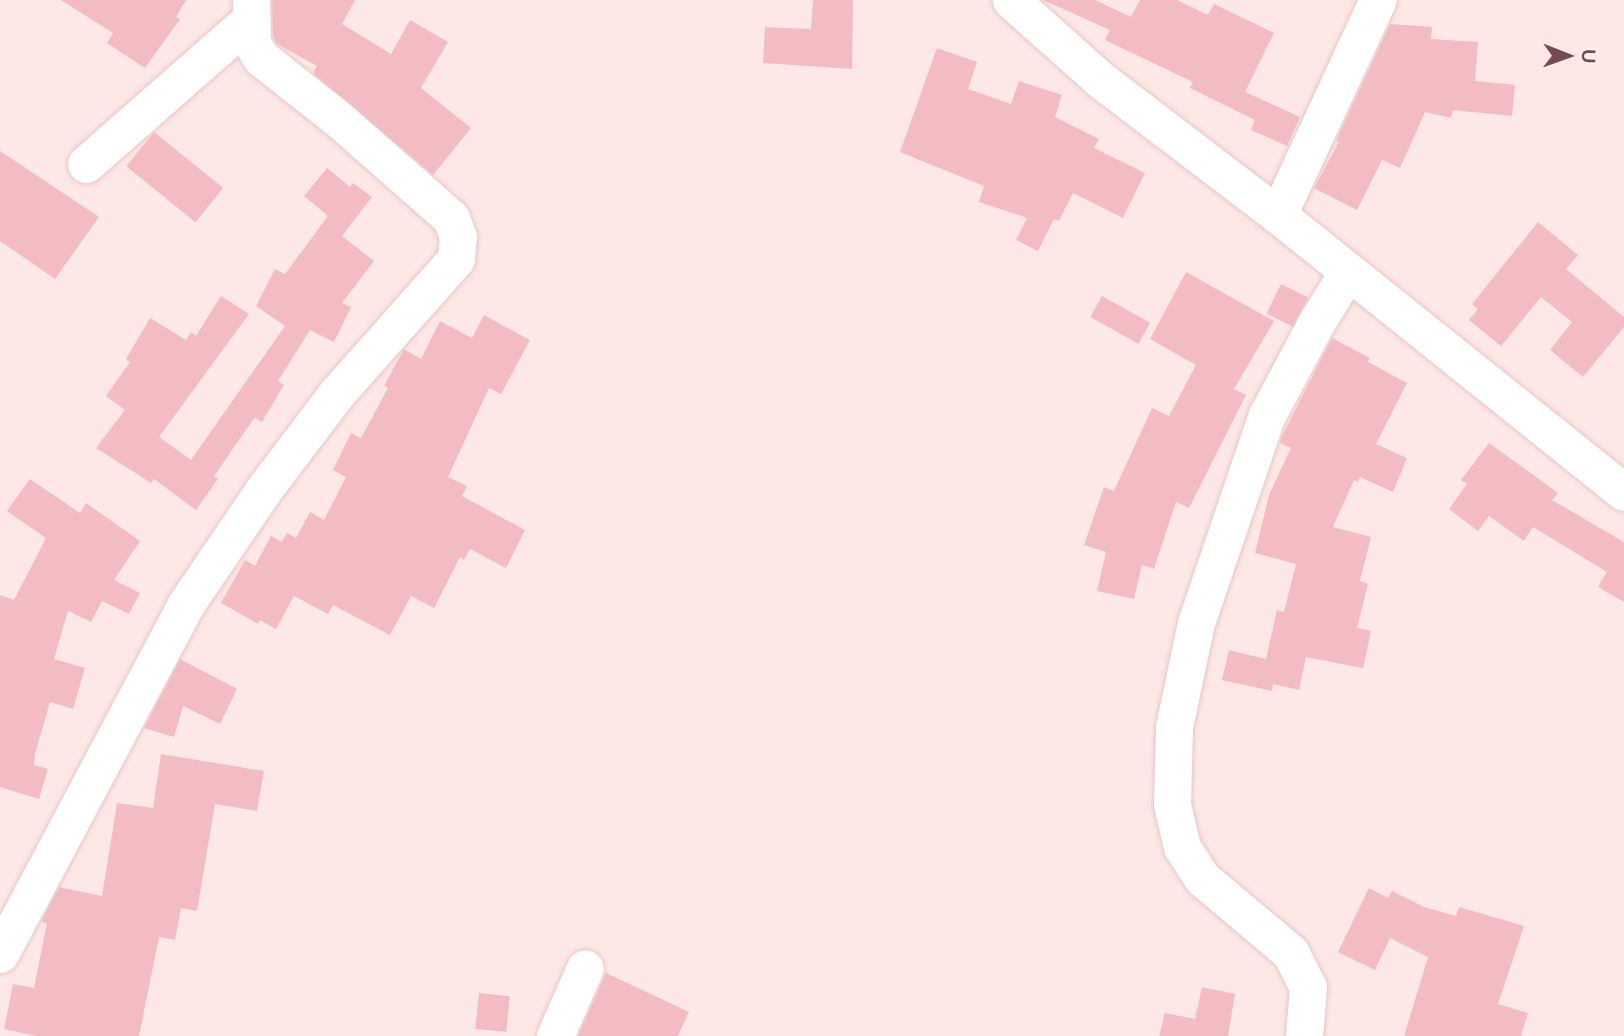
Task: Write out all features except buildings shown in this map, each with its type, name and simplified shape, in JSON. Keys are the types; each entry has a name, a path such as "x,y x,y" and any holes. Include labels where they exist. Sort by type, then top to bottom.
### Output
{"street":[{"path":"1010,0 1102,81 1278,215 1624,492"},
{"path":"1278,215 1378,0"},
{"path":"86,164 251,10"},
{"path":"0,954 186,604 262,492 337,393 456,259 458,237 451,218 337,118 261,58 252,43 251,10"},
{"path":"1304,1036 1308,987 1291,953 1202,878 1182,847 1172,804 1174,727 1196,623 1268,415 1315,325 1348,271"},
{"path":"555,1036 585,968"}]}
